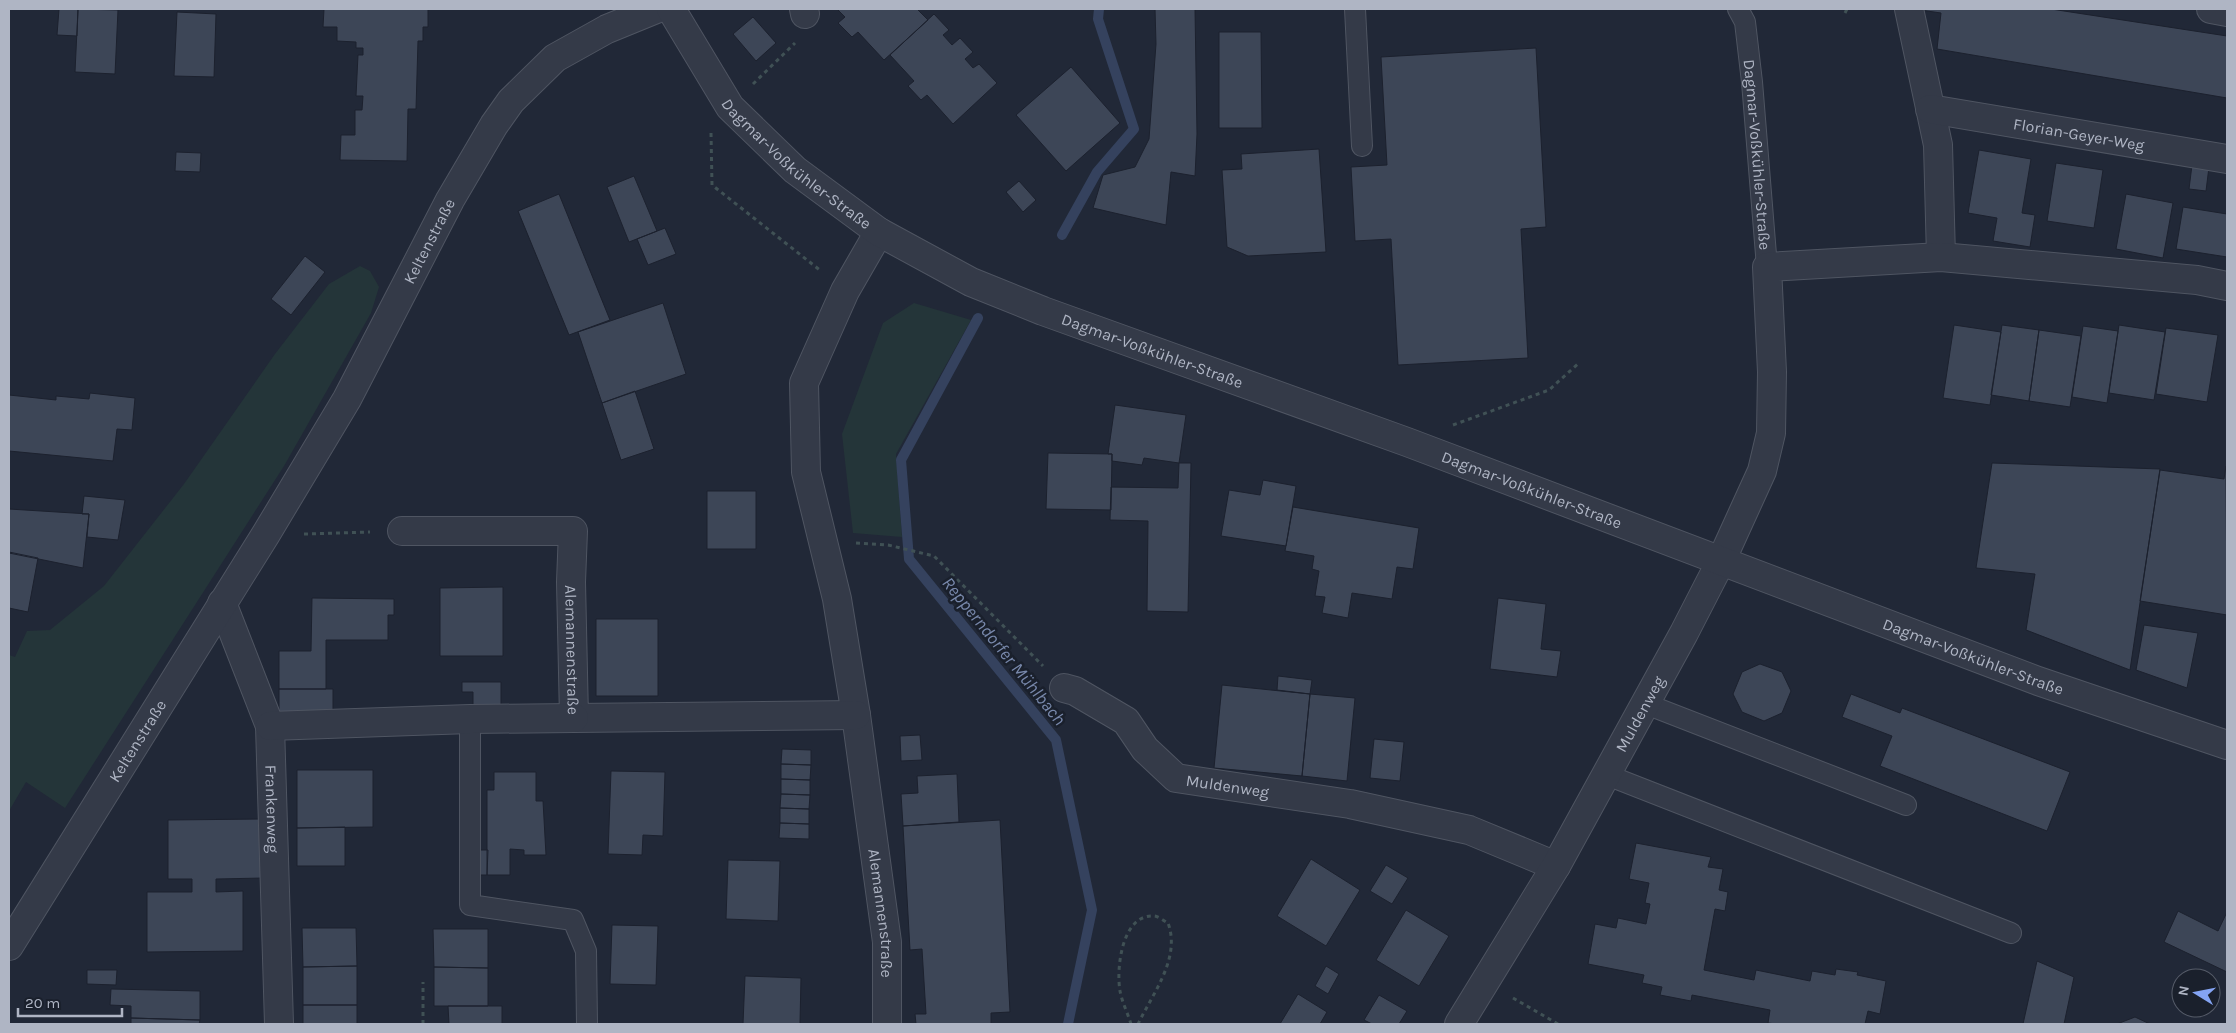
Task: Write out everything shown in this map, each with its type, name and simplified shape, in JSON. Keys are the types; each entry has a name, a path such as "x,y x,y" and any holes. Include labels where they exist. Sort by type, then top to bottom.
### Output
{"street":[{"name":"Keltenstraße","path":"9,946 266,534 347,399 450,200 494,125 511,101 555,58 607,29 656,9"},
{"name":"Dagmar-Voßkühler-Straße","path":"671,9 730,107 795,170 879,232 980,286 1043,311 1407,442 2038,681 2227,745"},
{"path":"1909,9 1938,145 1941,257"},
{"path":"2211,9 2227,12"},
{"name":"Florian-Geyer-Weg","path":"1930,109 2227,159"},
{"name":"Alemannenstraße","path":"879,232 845,291 804,383 806,472 837,599 856,715 887,942 887,1024"},
{"path":"1767,267 1941,257 2197,280 2227,286"},
{"name":"Dagmar-Voßkühler-Straße","path":"1721,561 1762,471 1771,434 1772,372 1767,267"},
{"name":"Alemannenstraße","path":"402,532 573,531 571,582 574,718 856,715"},
{"name":"Muldenweg","path":"1459,1024 1556,866 1646,704 1721,561"},
{"name":"Frankenweg","path":"222,603 270,726 279,1024"},
{"name":"Muldenweg","path":"1064,688 1075,691 1126,721 1144,748 1176,778 1350,804 1469,830 1556,866"},
{"path":"270,726 470,719 574,718"}],"lane":[{"path":"1355,9 1362,146"},
{"name":"Dagmar-Voßkühler-Straße","path":"1738,9 1745,22 1752,82 1767,267"},
{"path":"1646,704 1906,805"},
{"path":"470,719 470,905 573,920 586,952 587,1024"},
{"path":"1607,775 2011,933"}],"path":[{"path":"1845,14 1847,9"},
{"path":"805,11 795,43 710,128 712,185 845,291"},
{"path":"1407,442 1550,390 1580,362"},
{"path":"266,534 402,532"},
{"path":"888,545 934,556 1064,688"},
{"path":"1131,1024 1120,991 1121,954 1126,934 1140,919 1155,916 1168,923 1172,936 1166,970 1138,1024"},
{"path":"423,982 423,1024"},
{"path":"1486,982 1558,1024"}],"shaded area":[{"path":"360,266 370,271 379,287 371,313 284,466 65,808 26,782 9,811 9,655 15,657 27,631 50,630 104,586 184,484 275,354 329,284"},
{"path":"914,303 971,320 896,454 902,537 853,533 842,434 883,323"}],"building":[{"path":"59,9 78,9 77,36 57,35"},
{"path":"78,9 118,10 115,74 75,72"},
{"path":"324,9 428,9 428,27 423,27 423,41 418,41 416,109 408,109 407,161 340,160 341,135 355,135 355,110 362,110 363,96 356,96 358,55 363,55 363,48 356,48 356,42 337,41 337,27 323,27"},
{"path":"837,9 917,9 928,20 884,60 858,32 852,37 838,23 845,17"},
{"path":"1155,9 1195,9 1197,134 1195,176 1171,172 1166,225 1093,208 1103,175 1135,167 1149,139 1156,44"},
{"path":"1920,9 2051,9 2227,36 2227,98 1937,49 1941,13"},
{"path":"177,12 216,14 214,77 174,76"},
{"path":"934,14 949,30 943,35 952,45 960,38 973,52 965,59 973,68 979,64 997,83 953,124 927,95 921,100 908,86 914,81 890,55"},
{"path":"753,17 776,43 756,61 733,34"},
{"path":"1219,32 1261,32 1262,128 1219,128"},
{"path":"1536,48 1546,227 1521,229 1528,358 1398,365 1391,239 1355,241 1351,167 1387,165 1381,57"},
{"path":"1071,67 1120,123 1066,171 1016,115"},
{"path":"1319,149 1326,252 1248,256 1227,247 1222,170 1242,169 1241,154"},
{"path":"1979,150 2031,159 2022,213 2035,215 2030,247 1993,241 1997,218 1968,213"},
{"path":"176,152 201,153 200,172 175,171"},
{"path":"2056,163 2103,170 2094,228 2047,221"},
{"path":"2192,165 2209,167 2206,191 2189,189"},
{"path":"634,176 657,231 629,242 607,187"},
{"path":"1019,181 1036,200 1023,212 1006,192"},
{"path":"559,194 610,320 569,335 518,211"},
{"path":"2126,194 2173,203 2163,258 2116,249"},
{"path":"2183,207 2227,214 2227,257 2176,249"},
{"path":"665,228 676,254 648,265 637,239"},
{"path":"305,256 325,272 291,315 271,299"},
{"path":"663,303 686,374 602,403 578,332"},
{"path":"1954,325 2001,332 1990,405 1943,398"},
{"path":"2002,325 2039,330 2029,401 1991,395"},
{"path":"2119,325 2165,332 2154,400 2109,393"},
{"path":"2083,326 2118,331 2107,403 2072,397"},
{"path":"2166,328 2218,335 2207,402 2156,394"},
{"path":"2039,330 2081,336 2070,407 2029,401"},
{"path":"635,391 654,449 621,460 602,403"},
{"path":"90,393 135,398 132,430 117,429 113,461 9,451 9,395 56,400 56,396 89,399"},
{"path":"1115,405 1186,415 1179,463 1144,458 1142,465 1112,461 1112,454 1108,454"},
{"path":"1048,453 1112,454 1111,510 1046,509"},
{"path":"1179,463 1191,463 1188,612 1147,611 1148,521 1110,520 1111,487 1178,488"},
{"path":"1992,463 2160,469 2130,670 2026,630 2035,574 1976,568"},
{"path":"2226,466 2227,615 2140,601 2160,470 2224,479"},
{"path":"1263,480 1296,486 1286,546 1221,536 1229,490 1260,495"},
{"path":"707,491 756,491 756,549 707,549"},
{"path":"84,496 125,500 118,540 87,537 89,514 82,514"},
{"path":"1293,507 1419,528 1413,569 1397,567 1392,599 1352,593 1348,618 1322,613 1325,597 1315,596 1319,571 1312,569 1314,556 1285,551"},
{"path":"9,509 89,514 83,568 9,553"},
{"path":"9,552 38,558 28,612 9,608"},
{"path":"503,587 503,656 440,656 440,588"},
{"path":"312,598 394,599 394,615 388,615 388,640 326,640 326,689 279,689 279,651 311,651"},
{"path":"1498,598 1546,604 1541,649 1561,651 1557,677 1490,669"},
{"path":"596,619 658,619 658,696 596,696"},
{"path":"2144,625 2198,633 2187,688 2136,670"},
{"path":"1760,664 1782,672 1791,691 1782,713 1764,721 1742,712 1733,694 1742,672"},
{"path":"1278,676 1312,680 1310,694 1277,690"},
{"path":"462,682 501,682 501,710 473,710 473,692 462,692"},
{"path":"1222,685 1310,694 1302,776 1214,768"},
{"path":"279,689 333,689 333,714 279,713"},
{"path":"1310,694 1355,698 1347,781 1302,776"},
{"path":"1851,694 1900,713 1902,708 2070,772 2047,831 1880,766 1892,736 1842,717"},
{"path":"920,735 922,760 901,761 900,736"},
{"path":"1374,739 1404,742 1400,781 1370,778"},
{"path":"782,749 811,750 811,765 781,764"},
{"path":"781,764 811,765 810,780 781,779"},
{"path":"297,770 373,770 373,827 297,828"},
{"path":"611,771 665,772 663,836 643,835 642,855 608,854"},
{"path":"494,772 536,772 536,801 543,801 546,855 524,855 524,850 510,849 510,875 487,875 487,790 494,790"},
{"path":"957,774 959,822 903,826 901,794 918,793 917,776"},
{"path":"781,779 810,780 810,795 781,794"},
{"path":"781,794 810,795 809,809 780,808"},
{"path":"780,808 809,809 809,824 780,823"},
{"path":"264,819 264,878 216,879 216,892 243,891 243,951 147,952 147,892 192,892 192,879 168,879 168,820"},
{"path":"1000,820 1010,1012 991,1013 991,1024 916,1024 915,1014 926,1014 922,949 910,950 903,826"},
{"path":"780,823 809,824 809,839 779,838"},
{"path":"345,827 345,866 297,866 297,828"},
{"path":"1636,843 1711,857 1708,867 1723,869 1719,890 1728,892 1725,911 1715,909 1704,970 1754,980 1756,970 1810,981 1812,971 1835,975 1836,969 1858,972 1857,975 1886,981 1880,1014 1868,1011 1865,1024 1768,1023 1770,1010 1692,995 1691,1001 1660,995 1662,987 1642,983 1644,975 1588,964 1595,924 1616,928 1618,918 1646,924 1650,904 1645,903 1649,883 1629,879"},
{"path":"474,850 488,850 487,875 474,875"},
{"path":"1311,859 1360,890 1326,946 1277,916"},
{"path":"728,860 780,861 778,921 726,919"},
{"path":"1386,865 1408,878 1392,904 1370,891"},
{"path":"1406,910 1449,936 1419,986 1376,960"},
{"path":"2178,911 2218,931 2227,912 2227,972 2221,968 2164,942"},
{"path":"612,925 658,926 656,985 610,984"},
{"path":"302,928 356,928 357,966 303,967"},
{"path":"433,929 488,929 488,968 434,967"},
{"path":"2037,961 2074,977 2064,1024 2023,1024"},
{"path":"357,966 357,1005 303,1005 303,967"},
{"path":"1326,966 1339,974 1328,994 1315,986"},
{"path":"434,967 488,968 488,1006 434,1006"},
{"path":"87,970 117,970 116,985 87,984"},
{"path":"745,976 801,978 800,1024 743,1024"},
{"path":"111,989 200,991 200,1020 131,1018 131,1006 110,1005"},
{"path":"1298,994 1327,1012 1320,1024 1280,1024"},
{"path":"1379,995 1407,1011 1399,1024 1372,1024 1364,1020"},
{"path":"303,1005 357,1005 357,1024 303,1024"},
{"path":"448,1006 502,1006 502,1024 449,1024"},
{"path":"2135,1017 2150,1024 2117,1024"},
{"path":"131,1018 200,1020 199,1024 131,1024"}],"waterway":[{"name":"Repperndorfer Mühlbach","path":"1062,235 1097,172 1134,129 1098,19 1099,9"},
{"name":"Repperndorfer Mühlbach","path":"978,318 901,460 909,559 1056,740 1092,910 1068,1024"}]}
